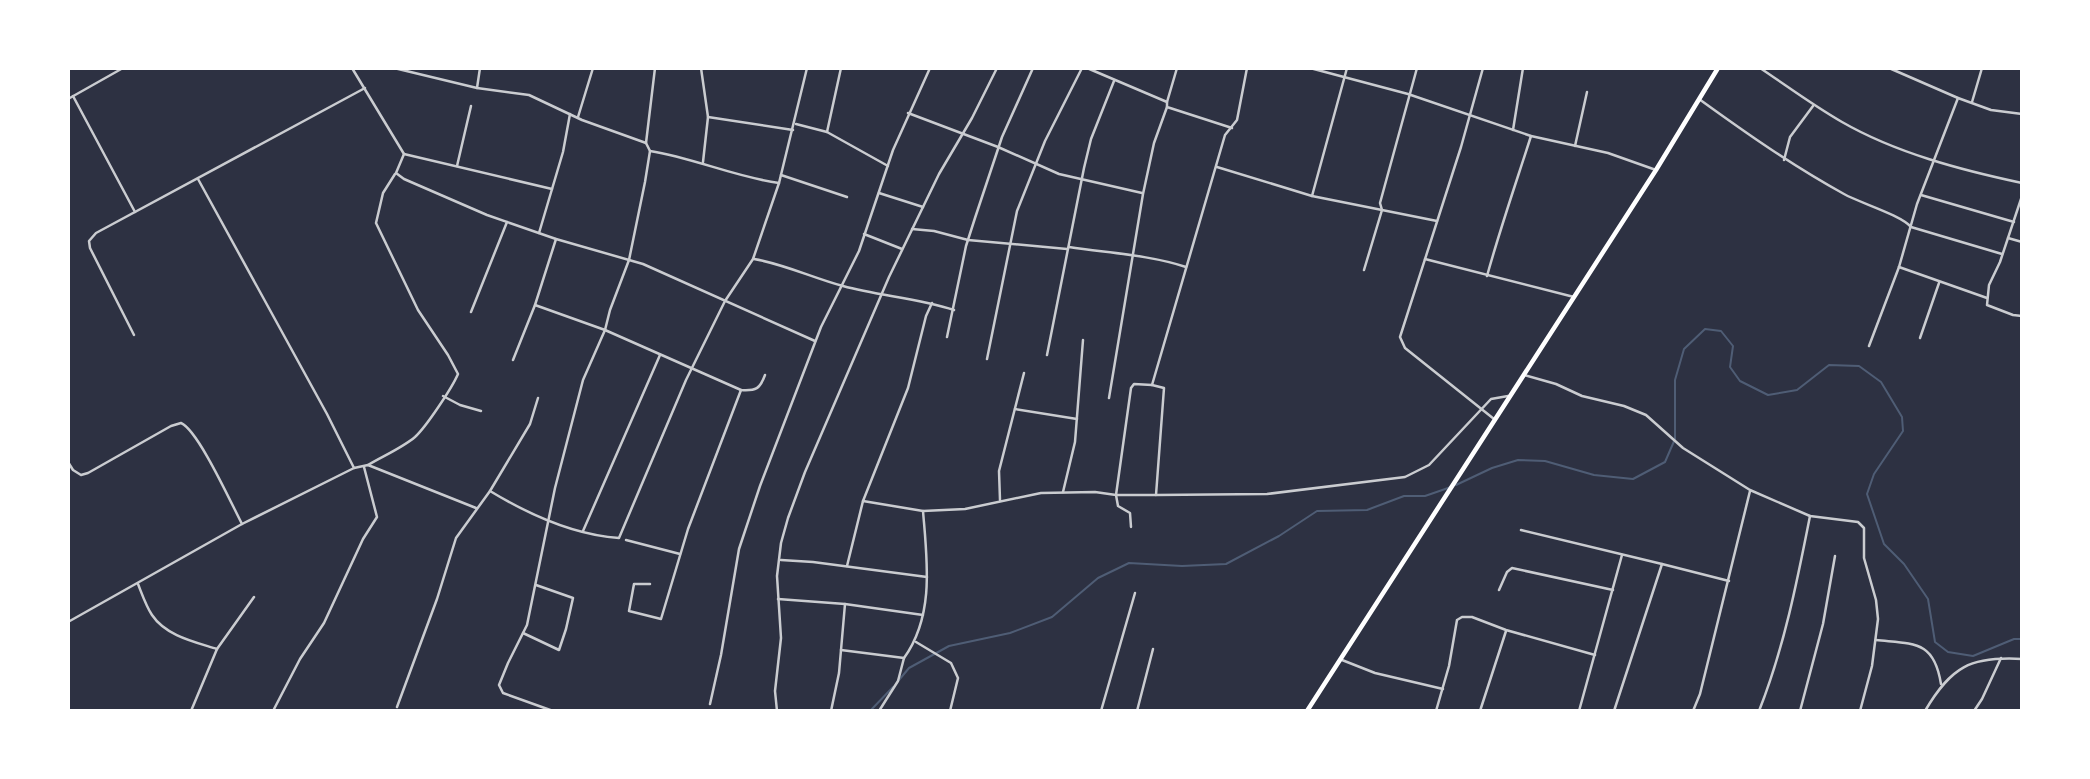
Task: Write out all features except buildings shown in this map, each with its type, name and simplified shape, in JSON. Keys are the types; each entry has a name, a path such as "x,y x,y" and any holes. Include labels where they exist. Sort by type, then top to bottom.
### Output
{"highway":[{"path":"1307,711 1656,170 1718,68"}],"street":[{"path":"68,99 123,68"},
{"path":"352,68 404,154 552,189"},
{"path":"394,68 477,88 529,95 646,143"},
{"path":"477,88 480,68"},
{"path":"578,117 593,68"},
{"path":"553,711 501,691 499,685 527,625 573,412 629,260 650,151 646,143 655,68"},
{"path":"701,68 708,117 703,163"},
{"path":"490,491 548,520 619,538 692,367 725,301 753,259 782,175 807,68"},
{"path":"827,132 841,68"},
{"path":"709,704 721,655 739,550 815,341 843,286 908,113 930,68"},
{"path":"776,711 780,638 777,576 788,518 805,472 902,249 997,68"},
{"path":"947,337 968,240 999,147 1033,68"},
{"path":"988,359 1017,211 1045,141 1082,68"},
{"path":"1087,68 1167,104 1232,128"},
{"path":"1109,398 1143,194 1154,143 1177,68"},
{"path":"1152,385 1225,135 1237,120 1247,68"},
{"path":"1310,68 1408,94 1531,136 1608,153 1656,170"},
{"path":"1312,195 1347,68"},
{"path":"1364,270 1382,211 1380,203 1417,68"},
{"path":"1483,68 1400,337 1405,348 1494,419"},
{"path":"1513,130 1523,68"},
{"path":"1760,68 1844,123 1934,160 2022,183"},
{"path":"1889,68 1991,110 2022,114"},
{"path":"1901,74 1903,68"},
{"path":"1972,102 1982,68"},
{"path":"1047,355 1091,139 1114,81"},
{"path":"134,334 90,248 89,242 96,233 365,88"},
{"path":"1575,146 1587,92"},
{"path":"73,96 135,212"},
{"path":"1869,346 1958,98"},
{"path":"1699,99 1783,160 1868,206 1905,220 1911,227 2002,254"},
{"path":"1783,160 1790,137 1814,105"},
{"path":"457,166 471,106"},
{"path":"908,113 999,147 1059,174 1143,194"},
{"path":"539,233 563,152 570,114"},
{"path":"708,117 793,130"},
{"path":"795,123 827,132 888,166"},
{"path":"1487,276 1506,205 1516,185 1531,136"},
{"path":"650,151 680,156 757,180 779,183"},
{"path":"68,622 242,524 354,468 366,466 415,436 451,389 458,374 418,310 376,223 383,193 404,154"},
{"path":"1217,167 1312,195 1437,221"},
{"path":"396,173 442,196 507,222 629,260 815,341"},
{"path":"782,175 847,197"},
{"path":"198,179 354,468"},
{"path":"879,192 923,207"},
{"path":"1921,195 2014,222"},
{"path":"2022,196 1989,285 1987,298 1987,305 2022,316"},
{"path":"471,312 507,222"},
{"path":"912,229 934,231 968,240 1160,258 1186,267"},
{"path":"864,234 902,249"},
{"path":"2008,238 2022,242"},
{"path":"513,360 535,305 556,239"},
{"path":"753,259 770,261 843,286 932,303 954,310"},
{"path":"1425,259 1574,297"},
{"path":"1899,267 1987,298"},
{"path":"1920,338 1939,283"},
{"path":"847,566 863,501 904,400 926,316 932,303"},
{"path":"535,305 605,330 741,390 756,390 765,375"},
{"path":"1063,492 1074,442 1083,340"},
{"path":"583,531 660,354"},
{"path":"1000,501 999,471 1024,373"},
{"path":"1524,375 1646,415 1683,447 1751,490 1810,516 1858,522 1864,528 1864,558 1876,600 1878,619 1872,666 1860,711"},
{"path":"1131,527 1130,513 1118,506 1116,495 1131,388 1134,384 1164,388 1156,495"},
{"path":"650,584 634,584 629,611 661,619 680,554 741,390"},
{"path":"443,396 460,405 481,411"},
{"path":"863,501 923,511 965,509 1041,493 1267,494 1405,477 1429,465 1491,399 1510,396"},
{"path":"397,707 437,599 456,538 490,491 530,424 538,398"},
{"path":"1015,408 1077,419"},
{"path":"68,462 81,475 88,473 181,423 188,426 201,445 242,524"},
{"path":"366,466 476,508"},
{"path":"273,711 300,659 324,623 363,539 377,517 366,466"},
{"path":"1693,711 1700,694 1751,490"},
{"path":"878,711 898,681 904,658 916,642 923,615 929,556 923,511"},
{"path":"1759,711 1771,683 1792,606 1810,516"},
{"path":"1521,530 1729,581"},
{"path":"626,540 680,554"},
{"path":"1579,711 1622,555"},
{"path":"1800,711 1823,624 1835,556"},
{"path":"781,560 927,577"},
{"path":"1614,711 1662,564"},
{"path":"1500,590 1507,572 1512,568 1613,590"},
{"path":"137,583 152,615 163,627 181,637 217,649"},
{"path":"523,633 559,650 566,629 573,598 536,584"},
{"path":"1101,711 1135,593"},
{"path":"191,711 217,649 254,597"},
{"path":"778,599 845,604 923,615"},
{"path":"831,711 845,604"},
{"path":"1436,711 1449,666 1457,620 1462,617 1472,617 1506,630 1595,655"},
{"path":"1480,711 1506,630"},
{"path":"1875,639 1913,644 1929,652 1938,664 1941,684"},
{"path":"916,642 951,663 958,678 950,711"},
{"path":"841,649 904,658"},
{"path":"1137,711 1153,649"},
{"path":"1974,711 2001,657"},
{"path":"1925,711 1941,684 1967,663 2001,657 2022,659"},
{"path":"1340,659 1375,673 1443,689"}],"waterway":[{"path":"1456,485 1492,468 1518,460 1545,461 1594,475 1633,479 1665,462 1675,439 1675,380 1684,349 1705,329 1721,331 1733,346 1730,367 1740,381 1768,395 1797,390 1829,365 1859,366 1881,382 1902,417 1903,431 1874,474 1867,494 1884,544 1904,564 1928,599 1935,642 1948,652 1973,656 2014,639 2022,639"},
{"path":"899,680 909,668 949,646 1010,633 1052,617 1098,578 1129,563 1182,566 1226,564 1279,536 1317,511 1367,510 1404,496 1425,496 1451,487"},
{"path":"870,711 893,687"}]}
